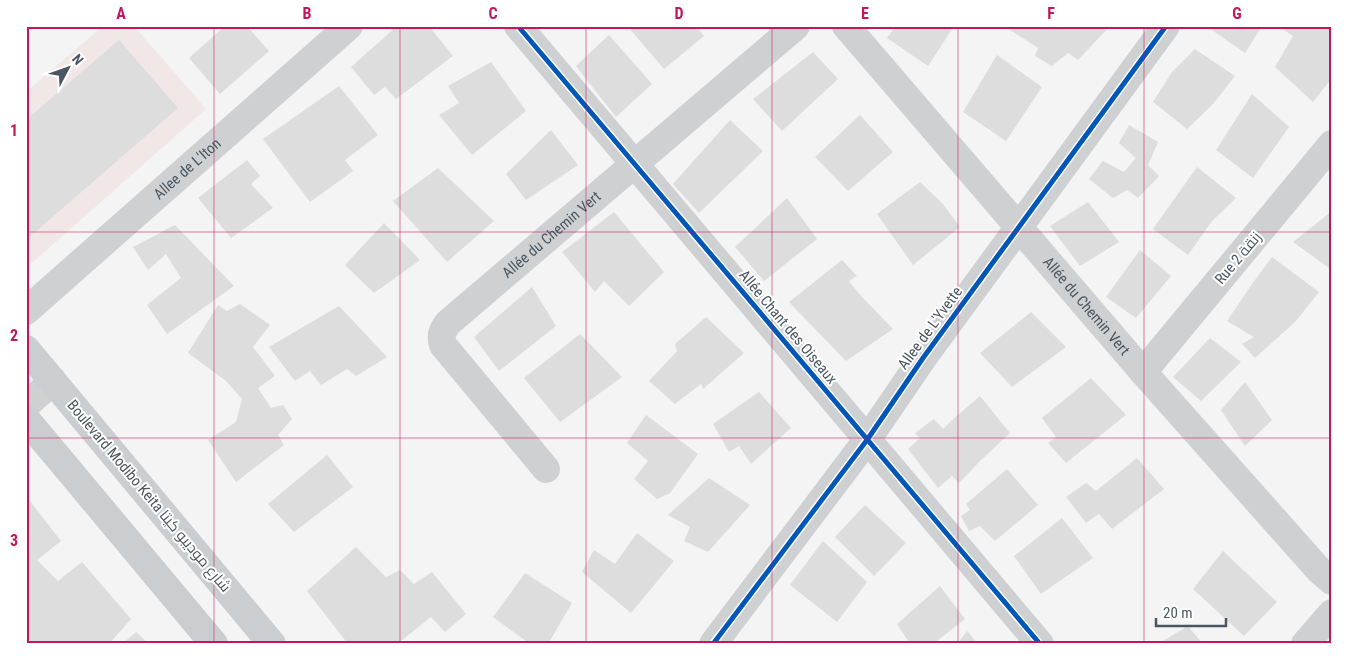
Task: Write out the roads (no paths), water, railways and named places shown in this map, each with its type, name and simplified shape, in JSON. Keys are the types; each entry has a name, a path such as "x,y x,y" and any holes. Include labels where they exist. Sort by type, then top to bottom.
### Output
{"main road":[{"name":"Boulevard Modibo Keita شارع موديبو كيتا","path":"26,349 272,644"},
{"path":"26,419 214,644"}],"street":[{"name":"Allee de L'Iton","path":"26,311 349,26"},
{"name":"Allée Chant des Oiseaux","path":"518,26 1040,644"},
{"name":"Allée du Chemin Vert","path":"546,469 443,345 442,331 448,323 796,26"},
{"name":"Allée du Chemin Vert","path":"846,26 1143,372 1319,570 1332,581"},
{"name":"Allee de L'Yvette","path":"713,644 868,440 923,358 1166,26"},
{"name":"Rue 2 زنقة","path":"1143,372 1332,144"},
{"path":"26,405 53,381"},
{"path":"1305,644 1332,614"}]}
